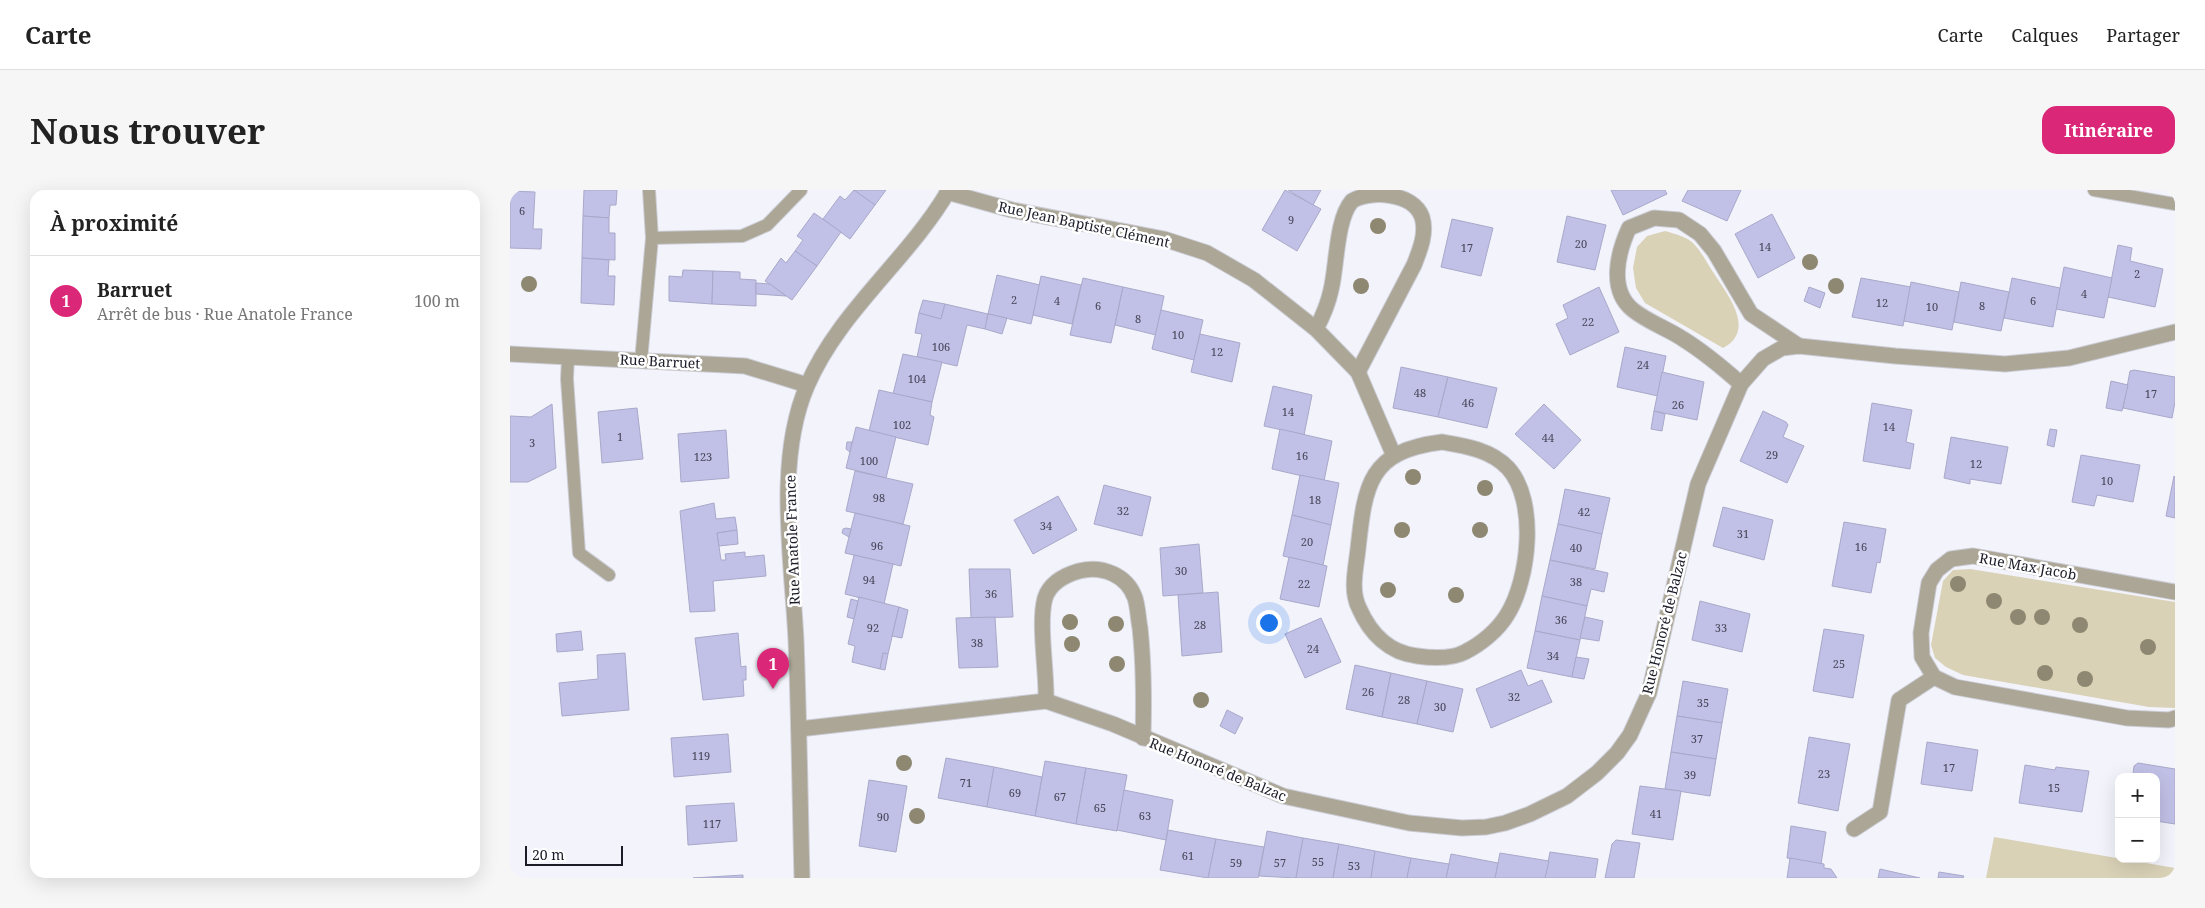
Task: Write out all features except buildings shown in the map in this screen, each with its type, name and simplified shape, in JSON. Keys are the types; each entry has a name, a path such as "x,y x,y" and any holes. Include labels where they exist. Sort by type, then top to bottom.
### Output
{"street":[{"name":"Rue Jean Baptiste Clément","path":"948,191 1012,210 1164,238 1207,253 1254,280 1316,329 1358,372 1394,456"},
{"name":"Rue Anatole France","path":"802,878 799,728 788,486 794,420 807,384 827,348 853,312 909,246 948,191"},
{"path":"1316,329 1325,311 1331,291 1338,240 1346,210 1352,201 1364,192 1383,191 1402,196 1416,206 1422,218 1424,233 1420,249 1414,265 1358,372"},
{"path":"1741,384 1717,363 1683,339 1632,310 1621,293 1617,271 1620,247 1629,228 1654,218 1679,220 1700,234 1714,251 1751,314 1799,346"},
{"name":"Rue Honoré de Balzac","path":"799,728 1046,701 1112,724 1282,796 1409,823 1462,828 1486,827 1530,814 1568,796 1597,773 1617,753 1630,735 1649,693 1698,484 1741,384 1763,359 1782,348 1799,346 1895,356 2005,364 2069,358 2175,332"},
{"name":"Rue Barruet","path":"510,354 745,366 807,384"},
{"path":"1442,442 1467,446 1490,454 1508,469 1523,495 1527,521 1527,544 1518,592 1507,616 1501,623 1489,636 1464,653 1431,658 1410,656 1392,649 1371,632 1358,606 1354,586 1362,510 1369,484 1378,469 1394,456 1418,445 1442,442"},
{"name":"Rue Max Jacob","path":"1934,677 1922,657 1921,633 1929,583 1937,570 1951,559 1973,556 2175,592"},
{"path":"1046,701 1043,615 1045,597 1054,584 1068,574 1086,569 1104,570 1122,579 1135,598 1141,642 1144,695 1143,738"},
{"path":"1854,828 1880,812 1899,700 1934,677 1955,686 2127,718 2169,720 2175,718"}],"lane":[{"path":"640,360 652,238 649,190"},
{"path":"652,238 742,236 767,225 801,190"},
{"path":"2094,190 2175,204"},
{"path":"568,357 579,553 609,575"}],"shaded area":[{"path":"1665,231 1683,237 1693,243 1731,301 1736,312 1738,332 1733,340 1723,348 1645,303 1636,288 1633,268 1637,247 1647,236"},
{"path":"1970,569 2175,602 2175,708 2149,707 1963,675 1946,667 1935,658 1931,645 1943,581 1953,570"},
{"path":"1994,837 2115,858 2115,863 2146,863 2175,868 2175,878 1986,878"}],"place":[{"name":"Barruet","path":"773,689"}]}
